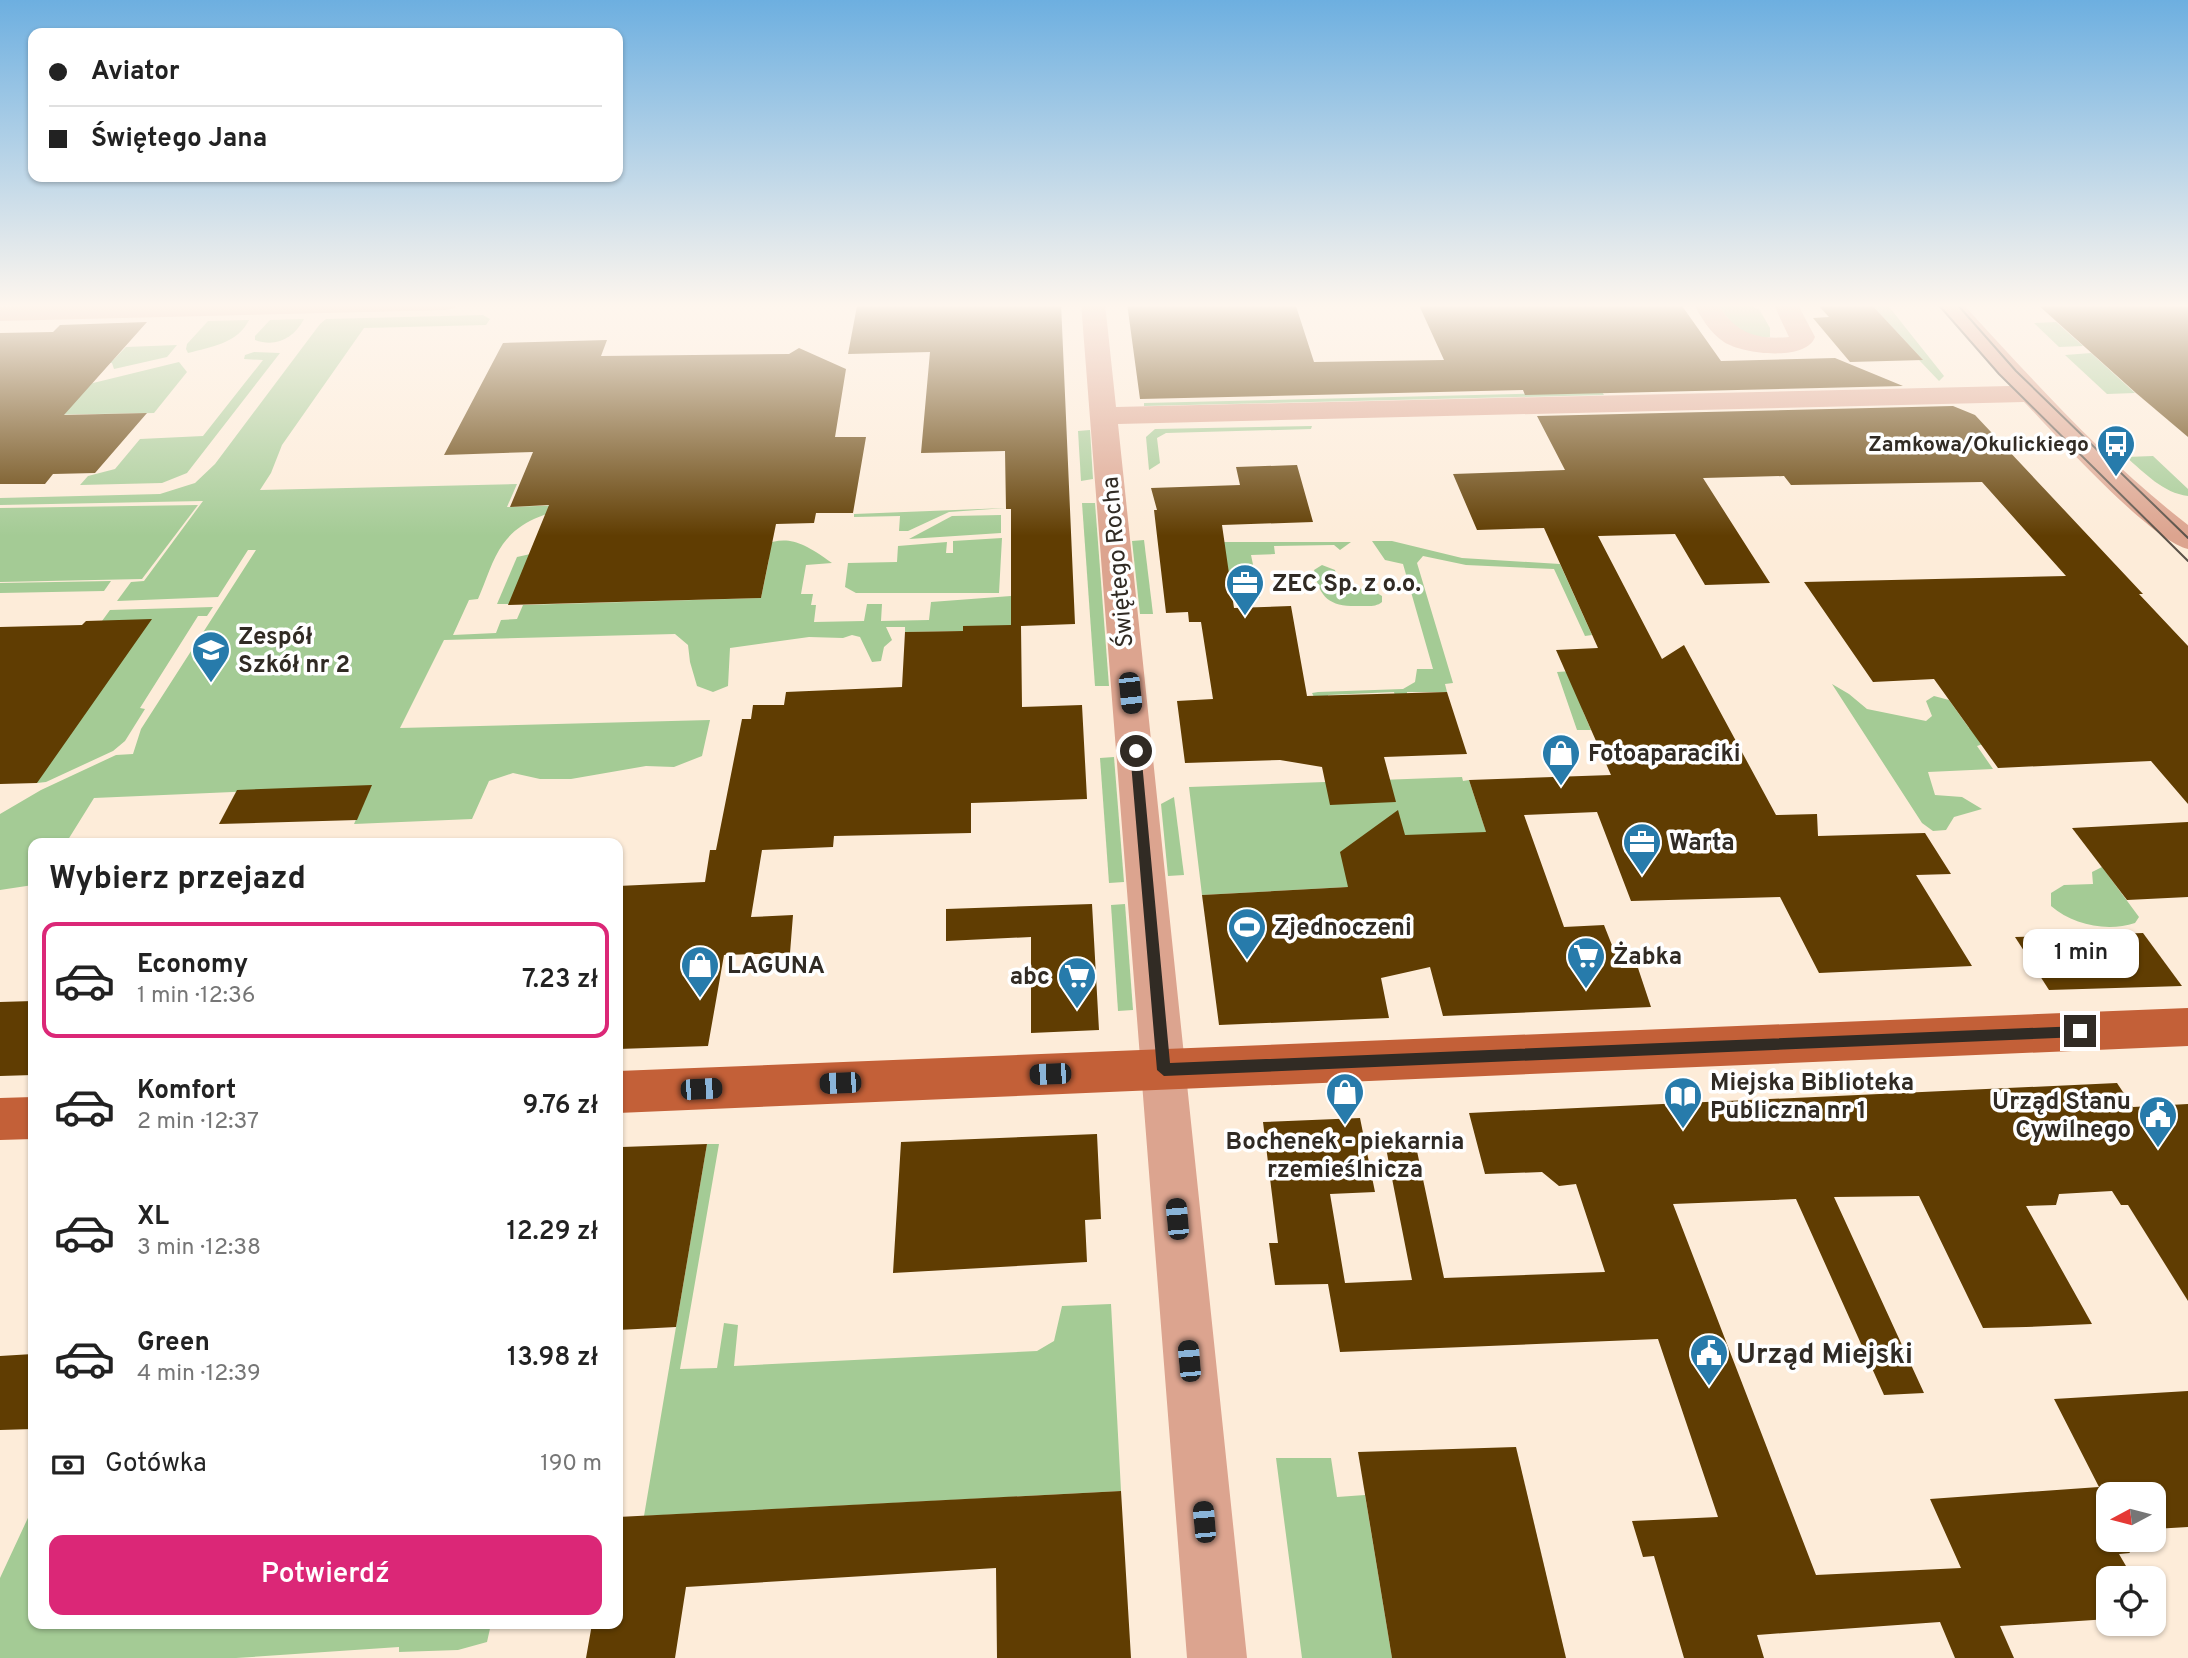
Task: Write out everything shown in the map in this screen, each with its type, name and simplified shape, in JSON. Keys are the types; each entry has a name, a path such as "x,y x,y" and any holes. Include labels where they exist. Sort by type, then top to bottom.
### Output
{"main road":[{"path":"623,1093 2188,1027"},
{"path":"0,1119 28,1118"}],"street":[{"name":"Świętego Rocha","path":"1101,380 1217,1658"},
{"path":"2019,380 2188,548"},
{"path":"1104,416 2031,394"},
{"path":"2146,507 2188,506"},
{"path":"2146,507 2188,540"},
{"path":"2146,507 2171,548 2188,569"}],"green space":[{"path":"104,380 180,380 154,413 40,415 89,384"},
{"path":"247,380 259,380 187,473 162,483 80,485 88,476 115,469 140,439 203,436"},
{"name":"Zespół Szkół nr 2","path":"278,380 327,380 282,445 271,473 260,490 517,484 507,507 628,503 560,511 528,522 515,531 496,556 478,599 469,600 453,635 496,633 501,620 517,619 523,605 761,598 769,559 731,560 760,546 782,540 804,545 832,563 806,565 801,594 813,594 811,605 816,605 814,622 864,621 867,604 882,604 881,621 929,620 931,602 1011,596 1011,626 963,626 963,631 905,632 905,627 886,627 892,640 884,647 881,661 872,662 860,637 852,635 843,638 809,637 730,648 728,686 713,692 697,686 688,645 675,634 444,640 400,728 710,720 702,756 674,767 646,766 571,779 540,779 513,773 489,781 472,819 354,824 371,786 94,798 69,838 28,838 28,886 0,890 0,814 41,790 116,755 133,754 141,729 256,550 248,550 218,597 117,601 131,582 144,581 203,501 0,505 0,498 160,494 195,483 215,464"},
{"path":"2092,380 2121,380 2135,393 2107,394"},
{"path":"1602,392 1604,395 1144,406 1144,403"},
{"path":"1312,426 1311,429 1166,433 1157,438 1160,463 1149,470 1146,437 1155,429"},
{"path":"1090,430 1093,479 1081,481 1078,431"},
{"path":"2153,456 2188,489 2188,496 2162,487 2126,457"},
{"path":"1082,503 1095,503 1109,686 1095,686"},
{"path":"198,505 142,579 0,582 0,508"},
{"path":"1006,508 949,512 908,531 899,531 900,516 854,517 854,514"},
{"path":"1001,515 1001,533 909,539 952,516"},
{"path":"1002,538 999,593 856,593 845,587 848,563 897,562 898,546 947,542 946,553 953,553 953,541"},
{"path":"1144,540 1153,614 1140,614 1132,541"},
{"path":"1372,541 1392,541 1462,558 1560,564 1592,635 1585,636 1554,569 1466,565 1423,556 1417,563 1453,683 1445,684 1447,692 1407,692 1407,696 1395,696 1394,692 1328,695 1328,699 1315,699 1312,693 1403,689 1415,682 1417,669 1433,669 1403,564 1385,560"},
{"path":"1223,542 1351,542 1340,550 1334,545 1274,546 1275,554 1251,555 1260,598 1233,599"},
{"path":"553,549 509,604 497,604 517,557"},
{"path":"1322,565 1335,570 1339,588 1370,589 1382,596 1382,602 1372,606 1351,606 1329,600 1320,588 1314,570"},
{"path":"111,581 104,591 0,593 0,583"},
{"path":"213,607 207,616 198,616 140,708 145,709 125,741 113,751 46,782 37,783 102,621 110,610"},
{"path":"1588,670 1582,709 1591,730 1577,730 1557,672"},
{"path":"1832,684 1867,709 1926,721 1932,716 1926,701 1934,696 1949,700 1969,728 1980,727 1989,742 1977,746 1993,769 1928,772 1935,795 1962,797 1982,809 1954,817 1946,830 1933,831 1922,823"},
{"path":"1114,757 1124,882 1109,883 1100,758"},
{"path":"1462,777 1463,781 1469,780 1489,841 1348,887 1202,895 1189,787"},
{"path":"1174,797 1184,875 1168,876 1161,804"},
{"path":"2102,867 2139,917 2135,923 2113,927 2091,925 2069,918 2051,906 2051,893 2064,885 2093,884 2092,872"},
{"path":"1125,904 1133,1010 1118,1011 1111,905"},
{"path":"707,1144 719,1144 680,1369 717,1368 724,1323 738,1325 734,1366 1037,1351 1054,1341 1062,1306 1111,1304 1121,1491 644,1516"},
{"path":"1276,1458 1331,1458 1337,1497 1365,1495 1392,1658 1302,1658"},
{"path":"28,1518 28,1629 490,1629 487,1642 458,1650 399,1652 399,1647 236,1658 0,1658 0,1578"}],"building":[{"path":"0,380 95,380 64,415 147,413 95,473 53,474 45,484 0,484"},
{"path":"483,380 844,380 835,437 866,437 853,513 816,513 814,523 776,524 761,598 508,605 549,505 510,507 533,452 444,455"},
{"path":"927,380 1064,380 1075,624 1021,626 1022,707 1082,705 1087,799 971,803 971,833 834,836 833,847 762,850 751,917 793,915 790,953 724,955 708,1046 623,1049 623,886 705,882 710,850 716,850 742,719 751,719 753,705 784,705 786,692 902,687 905,632 963,631 963,626 1011,625 1011,509 1006,509 1005,451 921,453"},
{"path":"1137,380 1889,380 1903,386 1525,395 1523,390 1140,399"},
{"path":"2122,380 2188,380 2188,437"},
{"path":"1953,406 1975,415 2143,594 2139,594 2188,646 2188,804 2151,761 1998,768 1934,679 1873,682 1804,582 2066,576 1982,482 1791,485 1784,476 1703,478 1770,583 1705,585 1675,534 1598,536 1662,659 1684,645 1776,815 1817,814 1818,836 1925,833 1951,874 1916,875 1972,966 1819,973 1780,897 1631,901 1597,812 1524,815 1564,927 1604,925 1621,968 1638,968 1651,1007 1443,1016 1430,967 1381,978 1389,1018 1219,1025 1202,895 1348,887 1340,852 1398,810 1405,835 1486,832 1469,780 1611,775 1556,650 1598,648 1544,528 1477,530 1453,474 1565,470 1537,416"},
{"path":"1297,465 1313,522 1222,525 1234,608 1291,606 1307,696 1447,692 1467,754 1384,757 1396,802 1330,805 1322,767 1280,760 1185,763 1177,701 1213,699 1201,622 1189,622 1188,612 1166,613 1154,510 1157,510 1151,488 1240,485 1236,467"},
{"path":"152,619 37,783 0,784 0,627 82,625 86,621"},
{"path":"372,785 357,820 219,824 237,790"},
{"path":"2188,822 2188,897 2127,900 2072,828"},
{"path":"1092,904 1099,1030 1031,1033 1031,937 946,941 946,909"},
{"path":"2143,933 2182,986 2049,990 2015,937"},
{"path":"28,1001 28,1075 0,1076 0,1002"},
{"path":"2117,1083 2133,1107 2188,1104 2188,1301 2128,1205 2121,1205 2112,1191 2059,1194 2056,1205 2026,1206 2092,1324 1983,1328 1919,1196 1834,1197 1924,1393 1884,1395 1796,1199 1673,1204 1816,1575 1961,1568 1930,1499 2096,1487 2096,1552 2130,1553 2119,1554 2126,1566 2096,1566 2096,1620 2000,1626 2014,1658 1955,1658 1940,1622 1757,1635 1764,1658 1684,1658 1654,1556 1643,1557 1632,1521 1718,1517 1658,1339 1340,1352 1328,1284 1275,1285 1269,1243 1278,1243 1263,1122 1360,1118 1375,1192 1330,1194 1345,1283 1412,1280 1385,1143 1414,1137 1444,1278 1605,1272 1576,1184 1559,1186 1542,1172 1485,1174 1469,1113"},
{"path":"1097,1134 1101,1219 1085,1220 1087,1262 893,1273 901,1142"},
{"path":"707,1144 676,1327 623,1330 623,1147"},
{"path":"28,1354 28,1429 0,1430 0,1356"},
{"path":"2188,1391 2188,1527 2166,1528 2166,1482 2096,1482 2054,1399"},
{"path":"1516,1447 1566,1658 1392,1658 1358,1452"},
{"path":"1121,1491 1131,1658 997,1658 996,1568 686,1587 675,1658 586,1658 591,1629 623,1629 623,1517"}],"tram line":[{"path":"2005,380 2188,561"},
{"path":"2026,380 2188,538"}],"place":[{"name":"Zamkowa/Okulickiego","path":"2116,478"},
{"name":"ZEC Sp. z o.o.","path":"1245,617"},
{"name":"Zespół Szkół nr 2","path":"211,684"},
{"name":"Fotoaparaciki","path":"1561,787"},
{"name":"Warta","path":"1642,876"},
{"name":"Zjednoczeni","path":"1247,961"},
{"name":"Żabka","path":"1586,990"},
{"name":"LAGUNA","path":"700,999"},
{"name":"abc","path":"1077,1010"},
{"name":"Bochenek - piekarnia rzemieślnicza","path":"1345,1126"},
{"name":"Miejska Biblioteka Publiczna nr 1","path":"1683,1130"},
{"name":"Urząd Stanu Cywilnego","path":"2158,1149"},
{"name":"Urząd Miejski","path":"1709,1387"}],"route":[{"path":"1136,751 1164,1070 2080,1031"}]}
